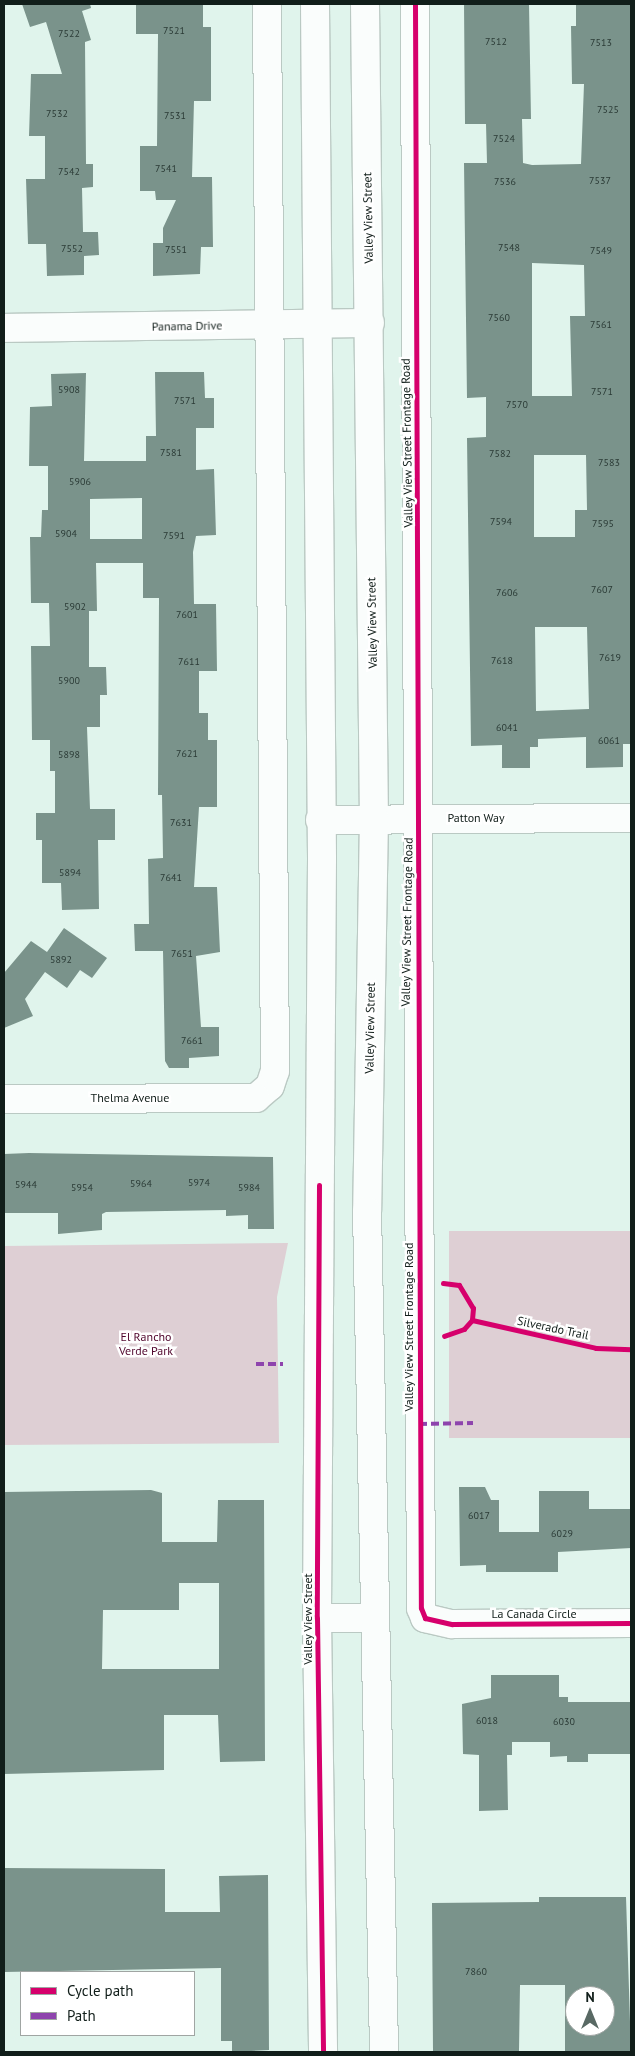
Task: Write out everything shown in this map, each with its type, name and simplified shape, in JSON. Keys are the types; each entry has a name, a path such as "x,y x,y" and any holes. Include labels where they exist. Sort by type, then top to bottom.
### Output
{"main road":[{"path":"267,4 269,325"},
{"name":"Valley View Street","path":"315,4 315,323 320,820 317,1618 323,2052"},
{"name":"Valley View Street","path":"365,4 374,818 367,1211 384,2052"},
{"name":"Valley View Street Frontage Road","path":"415,4 419,818 415,894 421,1608 425,1618 436,1623"},
{"name":"Panama Drive","path":"4,328 370,323"},
{"name":"Thelma Avenue","path":"4,1099 256,1098 270,1086 274,1071 269,325"},
{"name":"Patton Way","path":"320,820 374,818 631,818"},
{"path":"317,1618 375,1618"},
{"name":"La Canada Circle","path":"436,1623 631,1623"}],"green space":[{"path":"449,1231 631,1231 631,1438 449,1438"},
{"name":"El Rancho Verde Park","path":"288,1243 277,1297 279,1443 4,1445 4,1246"}],"building":[{"path":"22,4 90,4 91,8 82,11 91,40 85,42 86,164 93,164 93,187 82,188 83,232 98,232 99,255 84,256 84,275 47,276 46,244 28,244 26,179 45,179 45,136 29,136 31,74 62,74 46,22 30,27"},
{"path":"136,4 203,4 203,27 211,27 211,101 194,101 192,177 212,177 213,247 201,247 200,274 153,276 153,243 163,243 163,228 176,200 156,200 155,191 140,191 140,146 157,146 158,34 136,34"},
{"path":"464,4 529,4 531,119 522,119 523,163 532,165 581,164 584,84 572,84 571,26 576,26 576,4 631,4 631,744 623,744 623,767 586,768 586,737 538,739 538,747 530,747 530,768 502,768 502,745 471,746 467,438 486,437 486,397 467,398 464,163 487,163 486,124 465,124","holes":["532,263 584,265 585,316 570,316 572,396 532,396","534,455 586,455 587,510 575,510 575,537 534,537","535,627 587,627 589,709 536,711"]},
{"path":"155,372 204,372 205,398 214,398 214,428 196,428 196,470 214,469 216,535 196,536 193,552 194,604 216,604 217,671 199,671 199,713 208,713 208,740 217,740 217,807 199,807 194,887 217,887 220,952 196,956 201,1027 219,1027 219,1056 189,1058 189,1068 169,1068 165,1061 163,951 135,951 134,924 149,924 148,859 163,858 162,795 158,795 159,598 143,598 143,563 96,563 97,611 89,611 89,667 106,667 107,695 100,695 100,727 87,727 90,809 115,809 115,840 98,840 99,909 62,910 61,883 42,883 42,840 36,840 36,813 55,813 55,771 50,771 50,740 32,740 31,646 50,646 49,603 31,603 30,537 41,537 42,510 48,510 48,466 29,466 30,407 52,406 51,374 86,373 84,461 146,461 146,436 156,436","holes":["142,498 142,539 90,539 90,499"]},
{"path":"64,928 107,958 92,978 80,970 67,988 45,972 25,999 33,1016 4,1028 4,973 31,941 47,952"},
{"path":"4,1154 273,1157 274,1229 248,1229 248,1215 226,1216 226,1210 106,1212 102,1214 102,1230 58,1234 58,1213 4,1213"},
{"path":"459,1487 485,1487 491,1500 499,1500 499,1532 539,1532 539,1491 589,1491 589,1509 631,1509 631,1548 558,1552 558,1572 486,1572 486,1565 460,1566"},
{"path":"151,1490 162,1493 162,1542 217,1542 218,1500 264,1500 265,1761 220,1762 218,1715 164,1715 164,1770 4,1774 4,1492","holes":["179,1583 219,1583 219,1669 102,1669 103,1610 179,1610"]},
{"path":"491,1675 559,1675 559,1697 568,1697 568,1702 631,1702 631,1754 588,1754 588,1762 567,1762 567,1756 550,1757 550,1742 512,1742 512,1755 507,1755 508,1810 479,1811 479,1755 463,1754 462,1704 491,1698"},
{"path":"4,1868 165,1869 165,1912 220,1912 219,1876 268,1875 269,2050 232,2052 232,2041 221,2041 221,1968 4,1972"},
{"path":"539,1897 626,1897 631,2052 565,2051 565,2036 615,2036 615,1986 520,1985 519,2051 433,2052 432,1903 539,1902"}],"marked path":[{"path":"256,1364 283,1364"},
{"path":"419,1424 473,1423"}],"cycle path":[{"path":"415,4 421,1608 425,1618 452,1624 631,1623"},
{"path":"319,1185 317,1618 323,2052"},
{"path":"443,1283 459,1285 473,1308 472,1320 464,1329 444,1336"},
{"name":"Silverado Trail","path":"472,1320 596,1348 631,1349"}]}
